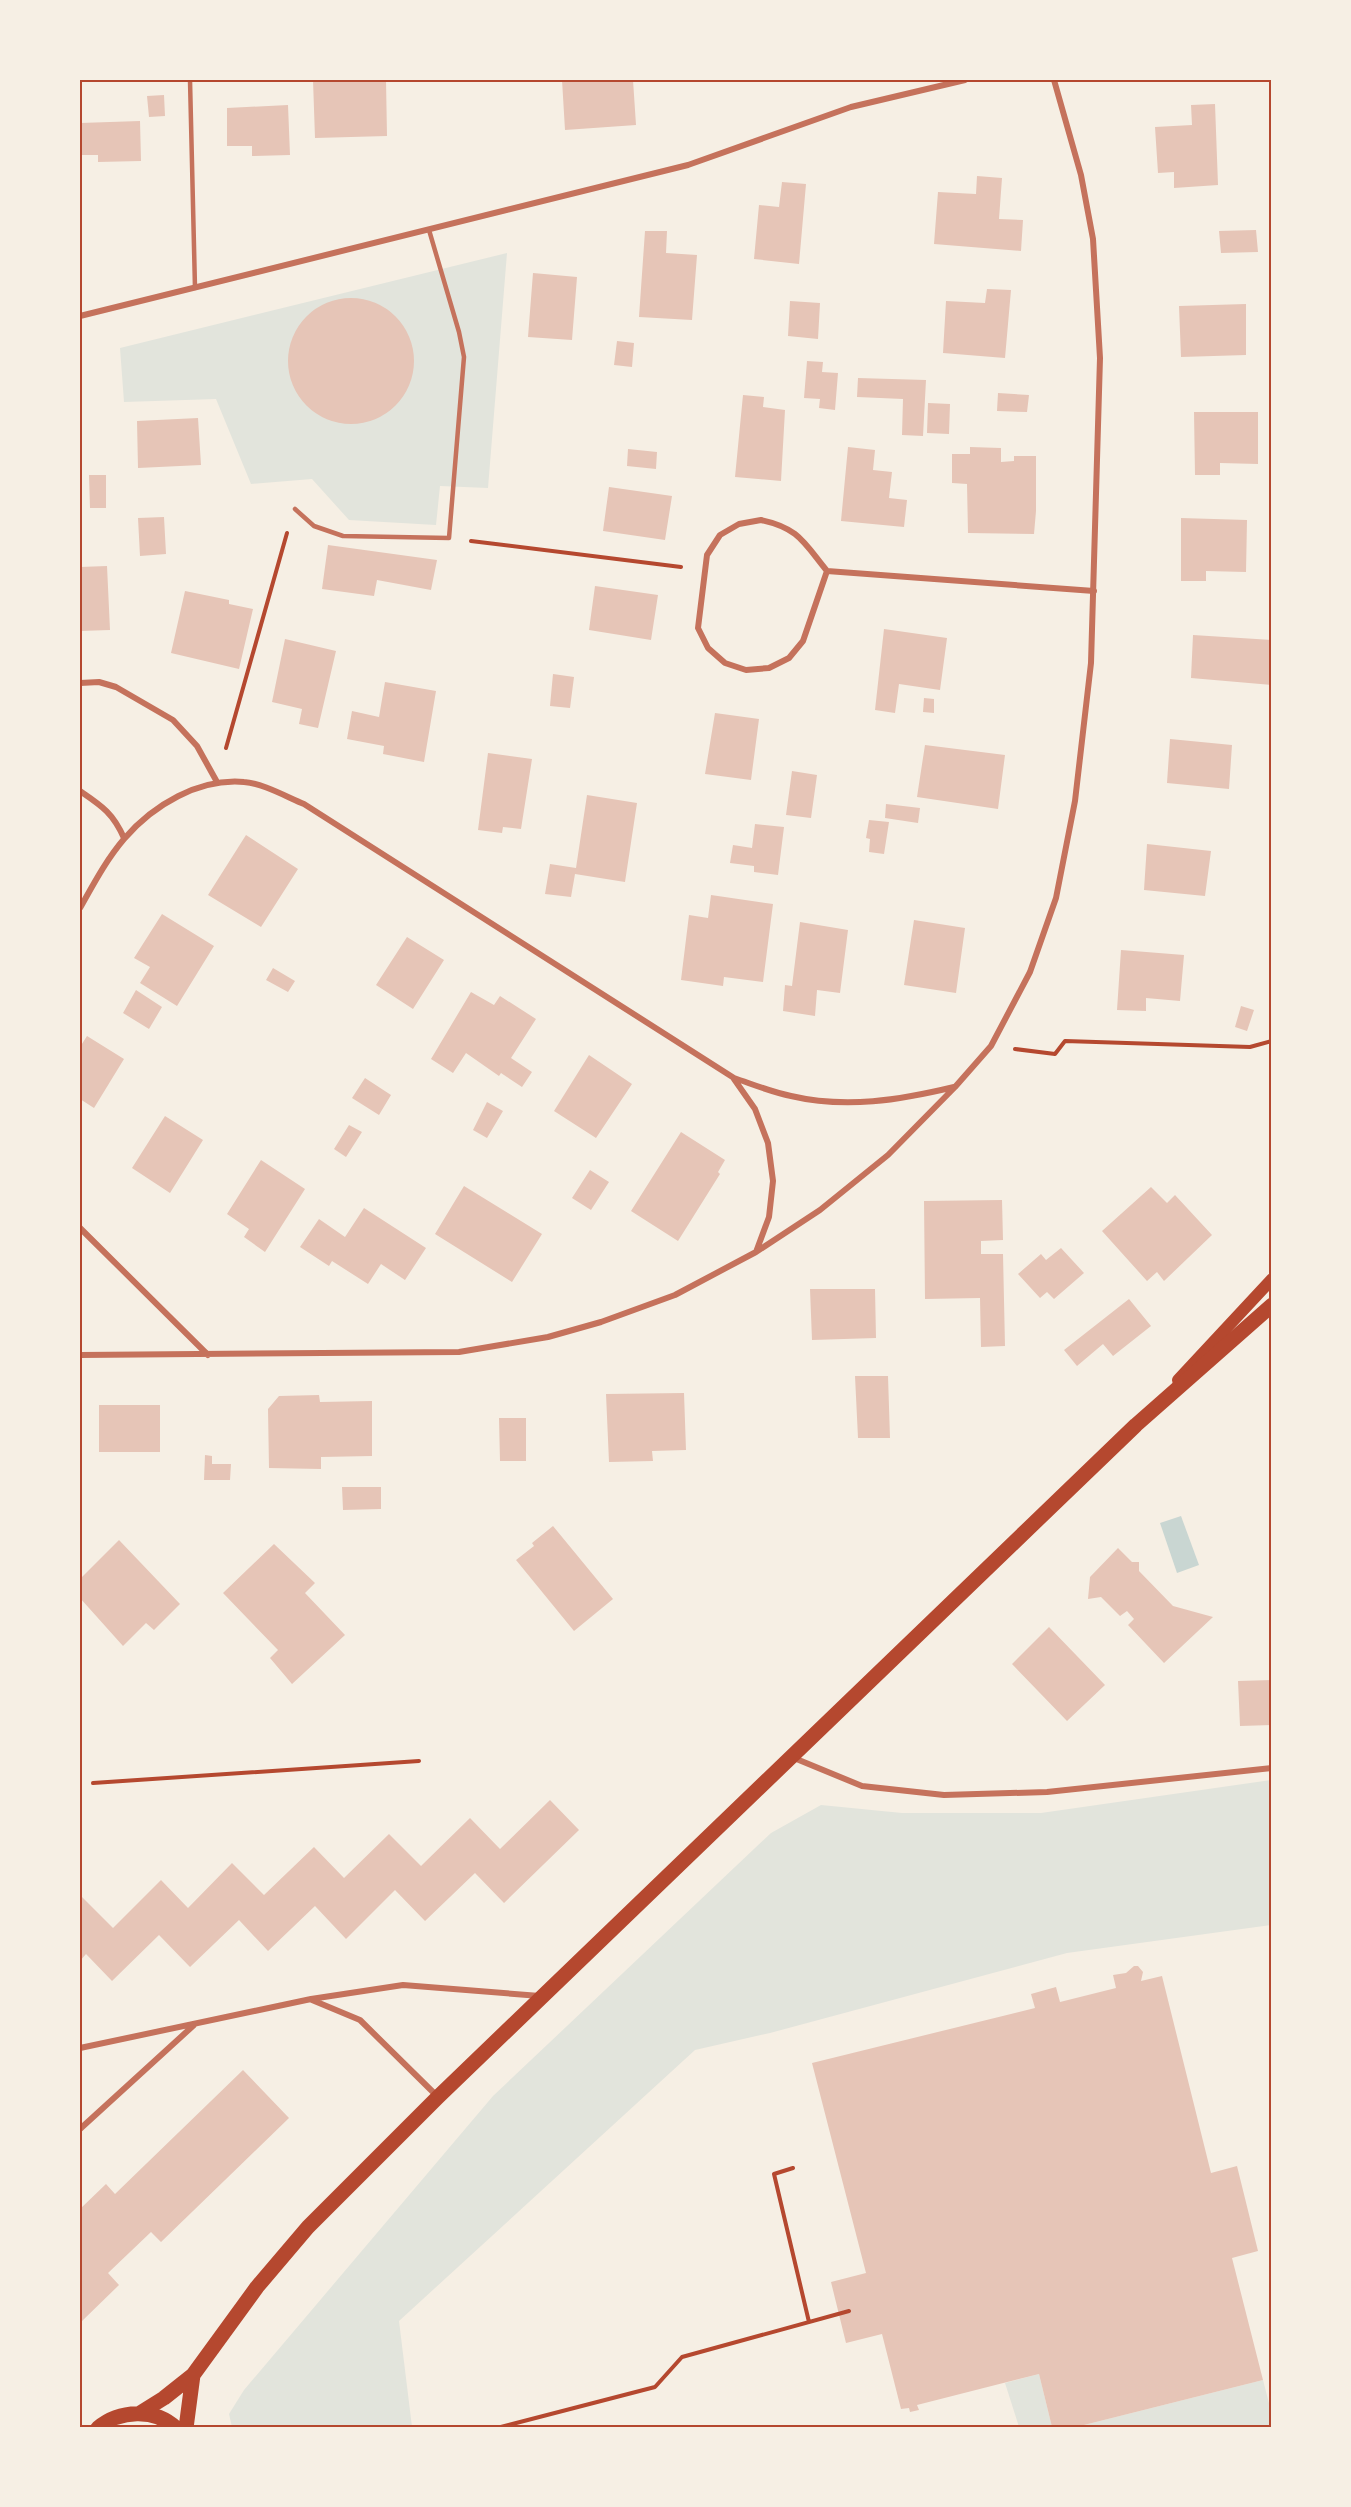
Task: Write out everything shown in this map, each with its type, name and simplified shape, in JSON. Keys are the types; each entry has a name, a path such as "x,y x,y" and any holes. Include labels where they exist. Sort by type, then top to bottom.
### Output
{"main road":[{"path":"1136,1425 1272,1279"},
{"path":"140,2414 193,2375 257,2287 308,2227 438,2097 1136,1425 1272,1305"},
{"path":"186,2427 193,2375"},
{"path":"98,2427 121,2415 140,2414 157,2416 176,2427"}],"street":[{"path":"80,316 688,165 851,106 965,80"},
{"path":"80,1355 459,1352 548,1337 601,1322 675,1295 756,1252 841,1195 888,1155 955,1087 991,1046 1030,972 1049,921 1067,849 1088,693 1094,591 1100,358 1093,239 1081,175 1054,80"},
{"path":"827,571 803,640 789,658 769,668 746,670 725,663 708,648 698,628 707,555 720,535 739,524 761,520 783,525 801,538 827,571 1094,591"},
{"path":"80,683 99,682 116,687 173,720 197,746 217,782"},
{"path":"80,908 124,838 157,808 195,788 217,782 246,782 304,804 734,1078 791,1096 850,1103 903,1099 955,1087"},
{"path":"80,791 107,809 117,821 124,838"},
{"path":"734,1078 755,1109 768,1143 773,1181 769,1217 756,1252"},
{"path":"80,1228 208,1355"},
{"path":"792,1757 862,1786 944,1795 1047,1792 1272,1768"},
{"path":"80,2048 311,1999 404,1985 542,1996"},
{"path":"311,1999 360,2020 438,2097"},
{"path":"80,2129 195,2024"}],"lane":[{"path":"190,80 195,288"},
{"path":"295,509 314,526 343,536 449,538 464,357 459,332 429,230"}],"path":[{"path":"217,782 283,543 295,509"},
{"path":"449,538 705,570"},
{"path":"991,1046 1055,1054 1065,1041 1250,1047 1272,1041"},
{"path":"93,1784 419,1761"},
{"path":"794,2168 774,2174 809,2322"},
{"path":"497,2427 655,2387 682,2357 849,2311"}],"shaded area":[{"path":"507,253 488,488 440,486 436,525 349,520 312,479 251,484 216,399 124,402 120,348"},
{"path":"1181,1516 1199,1565 1177,1573 1160,1523"},
{"path":"1271,1780 1271,1925 1067,1953 770,2033 695,2050 399,2321 412,2427 232,2427 229,2414 244,2390 493,2096 771,1833 821,1805 902,1813 1041,1813"},
{"path":"1039,2374 1052,2427 1019,2427 1005,2383"},
{"path":"1263,2380 1271,2411 1271,2427 1076,2427"}],"building":[{"path":"313,80 386,80 387,136 315,138"},
{"path":"562,80 633,80 636,125 565,130"},
{"path":"164,95 165,116 149,117 147,96"},
{"path":"1215,104 1218,185 1174,188 1174,172 1158,173 1155,127 1192,125 1191,105"},
{"path":"288,105 290,155 252,156 252,146 227,146 227,108"},
{"path":"140,121 141,161 98,162 98,155 80,155 80,123"},
{"path":"977,176 1002,178 999,219 1023,220 1021,251 934,244 938,192 976,194"},
{"path":"782,182 806,184 799,264 754,259 759,205 779,207"},
{"path":"1256,230 1258,252 1221,253 1219,231"},
{"path":"645,231 667,231 666,253 697,255 692,320 639,317"},
{"path":"533,273 577,277 572,340 528,337"},
{"path":"987,289 1011,290 1005,358 943,353 946,301 985,303"},
{"path":"351,298 375,303 396,316 409,337 414,361 409,385 396,406 375,419 351,424 327,419 306,406 293,385 288,361 293,337 306,316 327,303"},
{"path":"790,301 820,303 818,339 788,336"},
{"path":"1246,304 1246,355 1181,357 1179,306"},
{"path":"617,341 634,343 632,367 614,365"},
{"path":"807,361 823,362 822,372 838,373 835,410 819,408 820,399 804,398"},
{"path":"858,378 926,380 923,436 902,435 903,399 857,397"},
{"path":"998,393 1029,395 1027,412 997,411"},
{"path":"743,395 764,397 763,407 785,410 781,481 735,477"},
{"path":"928,403 950,404 949,434 927,433"},
{"path":"1194,412 1258,412 1258,464 1220,463 1220,475 1195,475"},
{"path":"198,418 201,465 138,468 137,421"},
{"path":"848,447 875,450 873,470 892,472 889,498 907,500 904,527 841,521"},
{"path":"970,447 1001,448 1001,462 1014,461 1014,456 1036,456 1034,534 968,533 967,484 952,483 952,454 970,454"},
{"path":"628,449 657,452 656,469 627,466"},
{"path":"89,475 106,475 106,508 90,508"},
{"path":"609,487 672,496 665,540 603,531"},
{"path":"164,517 166,554 140,556 138,518"},
{"path":"1181,518 1247,520 1246,572 1206,571 1206,581 1181,581"},
{"path":"328,545 437,560 431,590 377,580 374,596 322,589"},
{"path":"107,566 110,630 80,631 80,567"},
{"path":"595,586 658,595 651,640 589,630"},
{"path":"185,591 229,600 229,604 253,609 239,669 171,653"},
{"path":"884,629 947,638 940,690 899,684 895,713 875,710"},
{"path":"1193,635 1272,640 1272,685 1191,678"},
{"path":"285,639 336,651 318,728 299,724 302,709 272,702"},
{"path":"553,674 574,677 570,708 550,706"},
{"path":"385,682 436,691 424,762 383,754 384,746 347,739 352,711 379,717"},
{"path":"924,698 934,699 934,713 923,712"},
{"path":"715,713 759,719 751,780 705,774"},
{"path":"1170,739 1232,745 1229,789 1167,783"},
{"path":"925,745 1005,755 998,809 917,797"},
{"path":"488,753 532,759 521,829 503,827 502,833 478,830"},
{"path":"792,771 817,775 811,818 786,815"},
{"path":"587,795 637,803 625,882 575,874 571,897 545,894 550,864 576,868"},
{"path":"886,804 920,808 918,823 885,818"},
{"path":"869,820 889,822 884,854 869,852 870,839 866,838"},
{"path":"755,824 784,827 778,875 754,872 754,866 730,863 733,845 752,848"},
{"path":"246,835 298,869 261,927 208,895"},
{"path":"1147,844 1211,851 1205,896 1144,890"},
{"path":"711,895 773,904 763,982 724,977 723,986 681,980 689,915 708,918"},
{"path":"162,914 214,946 177,1006 140,983 150,967 134,958"},
{"path":"914,920 965,928 956,993 904,985"},
{"path":"800,922 848,930 840,993 817,990 815,1016 783,1011 785,985 792,986"},
{"path":"407,937 444,960 413,1009 376,985"},
{"path":"1121,950 1184,955 1180,1001 1146,998 1146,1011 1117,1010"},
{"path":"273,968 295,981 288,992 266,980"},
{"path":"136,990 162,1007 149,1029 123,1013"},
{"path":"471,992 494,1005 500,996 536,1019 511,1058 532,1072 522,1087 501,1073 499,1076 466,1053 453,1073 431,1059"},
{"path":"1241,1006 1254,1010 1247,1031 1235,1027"},
{"path":"87,1036 124,1059 94,1108 80,1099 80,1047"},
{"path":"589,1055 632,1084 596,1138 554,1111"},
{"path":"365,1078 391,1095 379,1115 352,1098"},
{"path":"487,1102 503,1111 487,1138 473,1130"},
{"path":"165,1116 203,1140 170,1193 132,1168"},
{"path":"349,1125 362,1132 346,1157 334,1149"},
{"path":"681,1132 725,1160 718,1172 720,1174 678,1241 631,1211"},
{"path":"261,1160 305,1189 265,1252 244,1237 249,1229 227,1214"},
{"path":"590,1170 609,1182 591,1210 572,1198"},
{"path":"464,1186 542,1234 512,1282 435,1234"},
{"path":"1151,1187 1167,1203 1175,1195 1212,1235 1164,1281 1157,1272 1147,1281 1102,1231"},
{"path":"1002,1200 1003,1240 981,1241 981,1254 1003,1254 1005,1346 981,1347 980,1298 925,1299 924,1201"},
{"path":"364,1208 426,1248 405,1280 381,1264 368,1284 332,1261 329,1266 300,1247 319,1219 345,1237"},
{"path":"1061,1248 1084,1273 1054,1299 1047,1292 1040,1298 1018,1274 1041,1254 1046,1260"},
{"path":"810,1289 875,1289 876,1338 812,1340"},
{"path":"1129,1299 1151,1326 1113,1356 1103,1344 1077,1366 1064,1350"},
{"path":"855,1376 888,1376 890,1438 858,1438"},
{"path":"684,1393 686,1450 652,1451 653,1461 609,1462 606,1394"},
{"path":"319,1395 320,1402 372,1401 372,1456 321,1457 321,1469 269,1468 268,1409 279,1396"},
{"path":"99,1405 160,1405 160,1452 99,1452"},
{"path":"499,1418 526,1418 526,1461 500,1461"},
{"path":"205,1455 212,1456 212,1464 231,1464 230,1480 204,1480"},
{"path":"342,1487 381,1487 381,1509 343,1510"},
{"path":"553,1526 613,1599 574,1631 516,1560 534,1546 532,1543"},
{"path":"119,1540 180,1604 154,1630 146,1623 123,1646 80,1598 80,1579"},
{"path":"274,1544 315,1583 305,1593 345,1635 292,1684 270,1658 278,1650 223,1593"},
{"path":"1118,1548 1132,1562 1139,1562 1139,1571 1173,1606 1213,1617 1164,1663 1128,1625 1134,1619 1127,1611 1120,1616 1101,1597 1088,1599 1090,1577"},
{"path":"1049,1627 1105,1685 1067,1721 1012,1664"},
{"path":"1272,1680 1272,1725 1240,1726 1238,1681"},
{"path":"550,1800 579,1830 504,1903 475,1873 425,1921 395,1890 346,1939 315,1906 268,1951 239,1920 190,1967 159,1935 112,1981 86,1954 80,1961 80,1899 82,1897 113,1928 161,1880 188,1908 232,1863 264,1895 314,1847 344,1878 389,1834 421,1866 470,1818 500,1849"},
{"path":"1134,1966 1138,1966 1143,1972 1141,1981 1162,1976 1211,2173 1237,2166 1258,2251 1232,2258 1263,2380 1076,2427 1052,2427 1039,2374 917,2405 919,2410 910,2412 909,2408 901,2409 882,2334 846,2343 831,2282 866,2273 812,2063 1035,2008 1031,1994 1056,1987 1060,2002 1116,1988 1113,1975 1126,1973"},
{"path":"243,2070 289,2118 161,2242 151,2232 108,2273 119,2285 80,2323 80,2209 106,2184 115,2194"}]}
